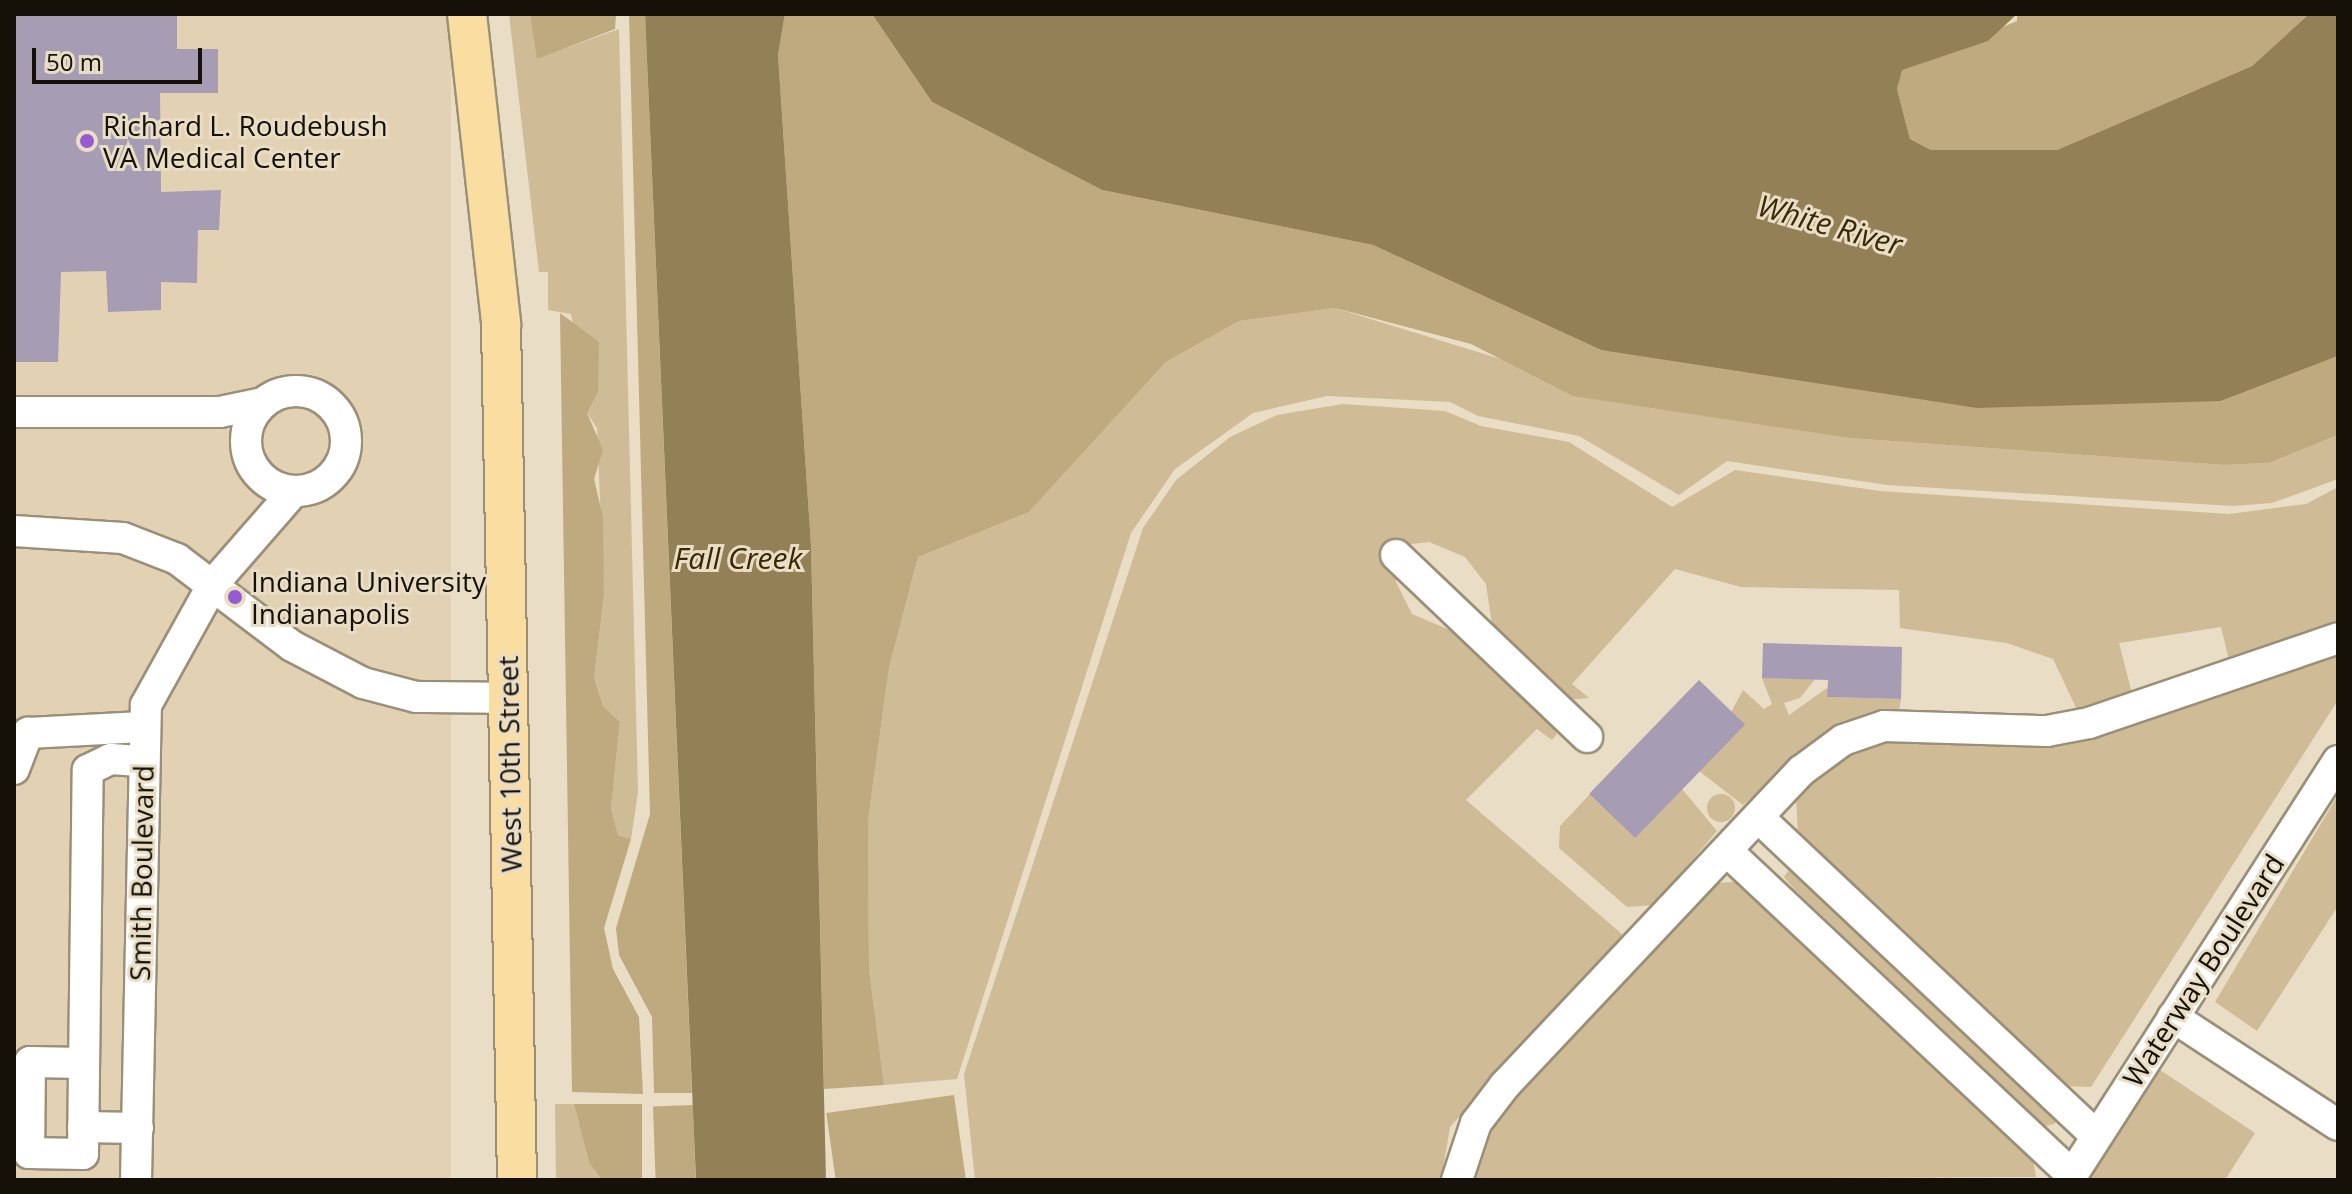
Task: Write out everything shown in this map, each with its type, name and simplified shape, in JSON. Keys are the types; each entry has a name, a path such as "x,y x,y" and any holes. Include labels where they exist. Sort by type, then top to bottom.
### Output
{"main road":[{"name":"West 10th Street","path":"467,14 501,324 517,1180"}],"street":[{"path":"14,412 220,412 263,403 300,390 324,399 341,418 346,443 339,468 319,485 294,491 251,474 247,430 263,403"},
{"name":"Smith Boulevard","path":"136,1180 142,727 155,682 213,584 294,491"},
{"path":"14,531 123,538 177,559 292,646 363,683 416,697 507,698"},
{"path":"1396,555 1587,737"},
{"path":"1457,1180 1476,1123 1505,1085 1801,771 1843,740 1884,726 2057,730 2338,638"},
{"path":"14,769 21,732 142,727"},
{"path":"83,1063 30,1062 29,1153 83,1154 88,770 111,759 142,761"},
{"name":"Waterway Boulevard","path":"2070,1177 2338,761"},
{"path":"1759,818 2096,1136"},
{"path":"1727,851 2070,1177"},
{"path":"2173,1017 2338,1125"},
{"path":"83,1127 138,1128"}],"shaded area":[{"name":"Indiana University Indianapolis","path":"14,14 451,14 451,1180 14,1180"},
{"path":"509,14 530,14 538,58 619,29 638,792 631,839 618,835 611,808 620,722 603,706 594,677 604,595 597,428 587,413 571,314 548,310 548,272 539,272"},
{"path":"530,14 616,14 615,29 537,59"},
{"path":"629,14 645,14 692,1093 654,1093 652,1017 619,955 616,928 650,814"},
{"path":"785,14 872,14 932,102 1102,190 1373,245 1601,350 2221,401 2338,356 2338,435 2269,463 2224,465 1850,438 1573,396 1471,344 1335,308 1239,321 1166,362 1029,512 918,557 889,668 868,820 869,968 884,1085 824,1089 811,545 778,55"},
{"path":"2017,14 2309,14 2252,66 2057,150 1931,150 1910,139 1897,89 1901,70 2017,21"},
{"path":"1335,308 1520,365 1850,438 2224,465 2269,463 2338,435 2338,479 2272,503 2233,506 1887,485 1727,461 1679,495 1579,436 1478,416 1450,402 1327,396 1253,413 1175,469 1131,533 957,1079 884,1085 869,968 868,819 889,668 918,557 1029,512 1166,362 1239,321"},
{"path":"560,313 599,342 598,392 587,413 603,450 594,479 603,517 604,595 594,677 603,706 620,722 611,808 618,835 631,839 604,928 613,969 639,1017 643,1094 572,1092"},
{"path":"1343,404 1445,411 1481,426 1569,442 1672,507 1735,470 1880,491 2229,514 2306,504 2338,487 2338,623 2229,660 2221,627 2119,643 2133,697 2078,712 2053,659 2007,643 1900,628 1899,590 1741,587 1675,569 1572,684 1589,698 1566,700 1494,639 1486,584 1465,557 1429,542 1396,546 1396,582 1412,614 1459,634 1548,714 1557,734 1552,740 1537,729 1466,800 1623,935 1450,1127 1441,1180 975,1180 964,1074 1143,528 1176,480 1230,437 1277,415"},
{"path":"2338,647 2338,700 2091,1087 2067,1086 1798,837 1796,795 1864,741 2026,736"},
{"path":"1762,678 1815,679 1800,698 1784,703 1789,715 1827,688 1828,697 1901,699 1899,711 1869,713 1831,729 1743,805 1699,771 1743,690 1764,709 1772,704"},
{"path":"1682,789 1717,831 1654,905 1627,907 1559,848 1560,826 1590,794 1636,837"},
{"path":"1721,794 1731,798 1735,808 1731,818 1721,822 1711,818 1707,808 1711,798"},
{"path":"2338,795 2338,906 2257,1031 2215,1002"},
{"path":"1792,865 2059,1119 2045,1126 1795,890 1784,877"},
{"path":"1742,881 2031,1149 2036,1177 1470,1180 1484,1127 1696,897 1719,883"},
{"path":"2157,1068 2255,1133 2225,1180 2085,1180"},
{"path":"954,1095 966,1180 836,1180 826,1113"},
{"path":"555,1104 574,1104 589,1163 602,1180 556,1180"},
{"path":"574,1104 642,1104 642,1180 602,1180 589,1163"},
{"path":"693,1105 696,1180 656,1180 653,1106"}],"water":[{"name":"Fall Creek","path":"645,14 785,14 778,55 811,545 826,1180 696,1180"},
{"name":"White River","path":"872,14 2017,14 1988,41 1902,70 1897,89 1910,139 1931,150 2057,150 2252,66 2309,14 2338,14 2338,356 2221,401 1977,408 1601,350 1373,245 1102,190 932,102"}],"building":[{"name":"Richard L. Roudebush VA Medical Center","path":"14,14 177,14 177,49 218,49 218,93 160,93 161,192 221,190 219,230 198,230 197,283 161,282 161,310 108,312 106,271 61,272 58,362 14,362"},
{"path":"1763,643 1902,647 1901,699 1827,697 1828,680 1762,678"},
{"path":"1699,680 1745,724 1635,838 1589,794"}],"place":[{"name":"Richard L. Roudebush VA Medical Center","path":"87,141"},
{"name":"Indiana University Indianapolis","path":"235,597"}]}
